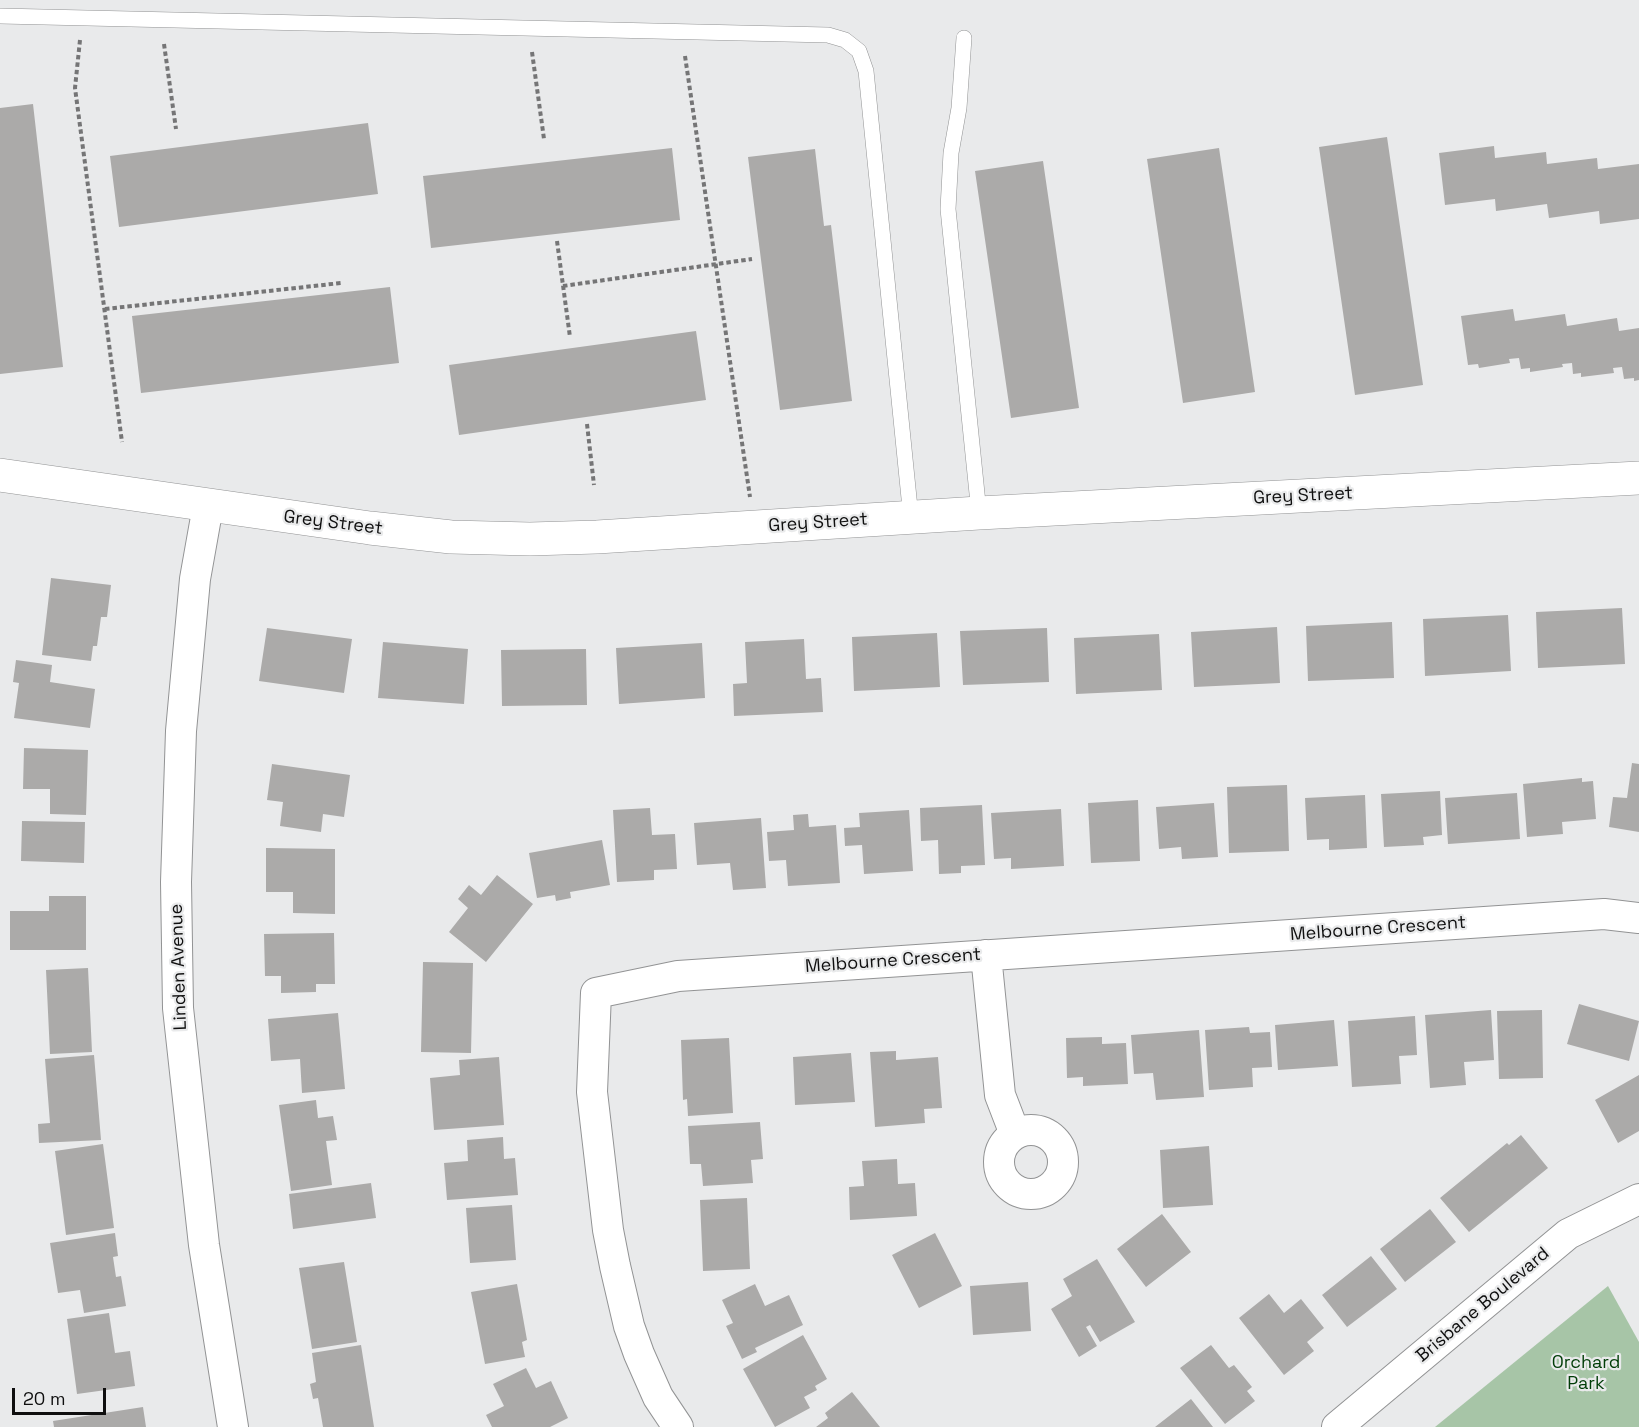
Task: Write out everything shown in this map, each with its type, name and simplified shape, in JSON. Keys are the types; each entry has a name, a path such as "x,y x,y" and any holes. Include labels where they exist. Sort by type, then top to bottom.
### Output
{"street":[{"name":"Grey Street","path":"0,475 370,528 451,537 530,539 1639,478"},
{"name":"Linden Avenue","path":"208,506 195,579 181,731 176,882 178,1008 204,1245 233,1427"},
{"name":"Melbourne Crescent","path":"678,1427 658,1397 639,1354 622,1300 608,1230 592,1092 596,993 678,976 1604,914 1639,918"},
{"path":"986,955 1000,1095 1015,1134"},
{"name":"Brisbane Boulevard","path":"1337,1427 1568,1234 1639,1199"}],"lane":[{"path":"0,16 828,35 845,40 859,51 866,71 911,518"},
{"path":"964,38 959,108 951,153 948,209 979,513"}],"path":[{"path":"81,18 75,88 122,442"},
{"path":"160,19 176,129"},
{"path":"528,28 544,139"},
{"path":"681,32 755,527"},
{"path":"557,241 570,337"},
{"path":"562,286 752,260"},
{"path":"105,309 341,283"},
{"path":"587,424 594,484"}],"green space":[{"name":"Orchard Park","path":"1608,1286 1639,1342 1639,1427 1435,1427"}],"building":[{"path":"33,104 63,367 0,374 0,108"},
{"path":"368,123 378,194 119,227 110,156"},
{"path":"1387,137 1423,385 1355,395 1319,147"},
{"path":"1494,146 1495,158 1546,152 1547,164 1597,158 1598,169 1639,164 1639,219 1600,224 1599,211 1549,218 1547,204 1496,211 1495,199 1445,205 1439,153"},
{"path":"672,148 680,220 431,248 423,176"},
{"path":"1219,148 1255,392 1183,403 1147,159"},
{"path":"815,149 824,226 831,225 852,401 780,410 748,157"},
{"path":"1043,161 1079,408 1011,418 975,171"},
{"path":"390,287 399,363 141,393 132,316"},
{"path":"1513,309 1515,321 1565,314 1567,326 1617,318 1619,331 1639,328 1639,380 1624,379 1622,367 1613,368 1614,373 1581,377 1581,373 1573,374 1572,363 1562,364 1563,367 1530,372 1530,368 1521,369 1519,358 1509,359 1510,363 1479,368 1478,364 1468,365 1461,316"},
{"path":"696,331 706,400 459,435 449,365"},
{"path":"51,578 111,585 107,617 101,617 97,646 93,646 91,661 42,655"},
{"path":"1622,608 1625,664 1538,668 1536,612"},
{"path":"1508,615 1511,671 1425,676 1423,619"},
{"path":"1392,622 1394,678 1308,681 1306,626"},
{"path":"1277,627 1280,683 1194,687 1191,632"},
{"path":"267,628 352,639 344,693 259,681"},
{"path":"1047,628 1049,682 963,685 960,631"},
{"path":"937,633 940,687 854,691 852,637"},
{"path":"1159,634 1162,690 1076,694 1074,638"},
{"path":"804,639 806,679 821,678 823,712 734,716 733,684 747,683 745,642"},
{"path":"383,642 468,649 464,704 378,698"},
{"path":"702,643 705,698 619,704 616,648"},
{"path":"586,649 587,705 502,706 501,650"},
{"path":"16,660 52,665 50,682 95,689 90,728 14,718 19,683 13,682"},
{"path":"24,748 88,750 86,815 50,814 50,789 23,789"},
{"path":"1632,763 1639,764 1639,832 1609,827 1613,797 1627,798"},
{"path":"272,764 350,775 344,817 323,814 321,832 280,826 283,802 267,800"},
{"path":"1582,778 1582,782 1593,781 1596,819 1562,822 1563,834 1527,837 1523,784"},
{"path":"1287,785 1289,851 1229,853 1227,787"},
{"path":"1440,791 1442,835 1423,837 1424,845 1384,847 1381,794"},
{"path":"1517,793 1520,839 1448,844 1445,798"},
{"path":"1365,795 1367,848 1329,850 1329,839 1307,840 1305,798"},
{"path":"1138,800 1140,861 1091,863 1088,803"},
{"path":"1214,803 1218,857 1182,859 1181,847 1159,849 1156,807"},
{"path":"982,805 985,865 961,866 961,873 939,874 938,840 921,841 920,808"},
{"path":"650,808 652,835 675,834 677,869 654,870 654,880 617,882 613,810"},
{"path":"1061,809 1064,866 1011,869 1011,858 994,859 991,813"},
{"path":"909,810 913,871 864,874 862,845 845,846 844,828 860,827 859,813"},
{"path":"808,814 809,827 836,825 840,883 788,886 786,860 769,861 767,832 794,830 793,815"},
{"path":"761,818 766,888 733,890 730,863 697,865 694,823"},
{"path":"22,821 85,822 84,863 21,861"},
{"path":"602,840 610,885 570,892 571,898 556,901 555,895 537,898 529,853"},
{"path":"266,848 335,849 335,914 293,913 293,892 266,892"},
{"path":"497,875 533,904 486,962 449,932 468,908 458,899 469,885 481,895"},
{"path":"49,896 86,896 86,950 10,950 10,911 49,911"},
{"path":"334,933 335,984 316,984 316,992 281,993 281,976 265,976 264,934"},
{"path":"423,962 473,963 471,1053 421,1052"},
{"path":"88,968 92,1052 50,1054 46,970"},
{"path":"1579,1004 1639,1021 1629,1061 1567,1044"},
{"path":"1491,1010 1494,1060 1464,1062 1466,1085 1430,1088 1425,1015"},
{"path":"1542,1010 1543,1078 1499,1079 1497,1011"},
{"path":"338,1013 345,1089 302,1093 300,1059 271,1061 268,1019"},
{"path":"1415,1016 1417,1055 1399,1056 1401,1084 1352,1087 1348,1021"},
{"path":"1334,1020 1338,1066 1278,1070 1275,1025"},
{"path":"1249,1027 1250,1033 1270,1032 1272,1067 1252,1068 1253,1087 1209,1090 1205,1030"},
{"path":"1199,1030 1204,1097 1156,1100 1153,1073 1134,1074 1131,1035"},
{"path":"1102,1037 1102,1044 1126,1043 1128,1084 1083,1086 1083,1077 1067,1078 1066,1038"},
{"path":"729,1038 733,1113 688,1116 687,1099 683,1100 681,1040"},
{"path":"896,1051 896,1060 938,1057 942,1108 924,1109 925,1123 875,1127 870,1052"},
{"path":"851,1053 855,1102 795,1105 793,1057"},
{"path":"94,1055 101,1140 39,1143 38,1124 50,1123 45,1059"},
{"path":"499,1057 504,1125 434,1130 430,1078 460,1075 459,1060"},
{"path":"1639,1075 1639,1131 1618,1143 1595,1100"},
{"path":"316,1100 318,1118 333,1116 337,1140 326,1141 332,1185 291,1191 279,1105"},
{"path":"760,1122 763,1159 751,1160 753,1183 703,1186 701,1164 690,1164 688,1126"},
{"path":"1521,1135 1548,1168 1469,1232 1440,1198 1507,1143 1509,1145"},
{"path":"503,1137 504,1159 515,1158 518,1195 447,1200 444,1163 468,1161 467,1140"},
{"path":"103,1144 114,1228 66,1235 55,1151"},
{"path":"1209,1146 1213,1205 1163,1208 1160,1150"},
{"path":"897,1159 898,1184 915,1183 917,1216 850,1220 849,1187 864,1186 862,1161"},
{"path":"371,1183 376,1218 293,1229 289,1194"},
{"path":"747,1198 750,1269 703,1271 700,1200"},
{"path":"512,1205 516,1260 470,1263 466,1208"},
{"path":"1430,1209 1456,1242 1405,1282 1380,1249"},
{"path":"1162,1214 1191,1252 1146,1287 1117,1249"},
{"path":"115,1233 118,1256 113,1257 116,1277 121,1276 126,1306 84,1313 80,1290 58,1293 50,1243"},
{"path":"935,1233 962,1286 919,1308 892,1255"},
{"path":"1371,1256 1397,1289 1347,1327 1322,1295"},
{"path":"1097,1259 1135,1322 1100,1342 1090,1325 1086,1327 1097,1346 1079,1357 1051,1309 1072,1296 1063,1279"},
{"path":"344,1262 357,1342 312,1349 299,1268"},
{"path":"1028,1282 1031,1331 973,1335 970,1286"},
{"path":"517,1284 527,1340 522,1342 525,1357 485,1364 471,1292"},
{"path":"755,1284 765,1306 789,1295 803,1325 755,1348 757,1352 742,1359 726,1326 733,1323 722,1300"},
{"path":"1269,1294 1284,1313 1301,1299 1324,1328 1307,1342 1314,1351 1284,1375 1239,1318"},
{"path":"109,1313 115,1353 130,1351 135,1386 77,1394 67,1319"},
{"path":"803,1335 827,1379 815,1386 817,1390 804,1397 810,1408 775,1427 743,1369"},
{"path":"361,1345 374,1427 323,1427 318,1398 313,1399 310,1384 316,1382 312,1353"},
{"path":"1211,1345 1229,1368 1234,1365 1252,1387 1247,1391 1255,1401 1225,1424 1180,1368"},
{"path":"526,1368 536,1388 551,1381 568,1418 550,1427 492,1427 486,1415 504,1406 493,1384"},
{"path":"852,1392 880,1427 816,1427 828,1418 825,1413"},
{"path":"1191,1399 1213,1427 1155,1427"},
{"path":"143,1407 146,1427 54,1427 53,1421"}]}
